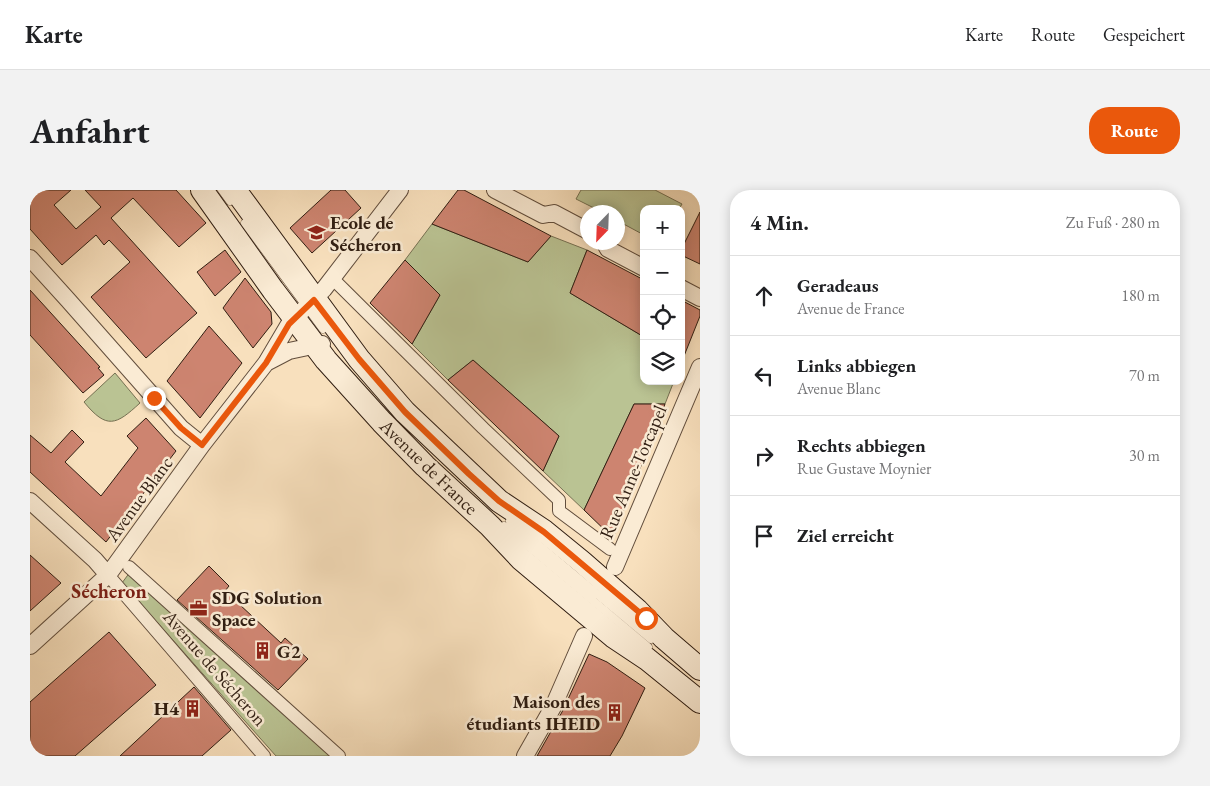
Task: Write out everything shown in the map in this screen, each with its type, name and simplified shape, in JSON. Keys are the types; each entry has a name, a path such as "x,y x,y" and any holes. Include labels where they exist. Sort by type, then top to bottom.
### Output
{"main road":[{"name":"Avenue de France","path":"202,190 304,310 359,359 405,412 499,501 544,532 637,610 656,648 700,702"},
{"name":"Avenue de France","path":"234,198 325,344 326,360 425,466 490,526 521,559 614,637 656,648 700,669"}],"street":[{"name":"Avenue Blanc","path":"30,646 108,575 202,445 266,363 284,332 332,278 400,190"},
{"path":"495,190 543,215 554,213 580,227"},
{"path":"610,250 640,266"},
{"path":"30,258 181,428 202,445"},
{"path":"332,278 483,428 559,500 559,510 610,548"},
{"path":"685,290 700,298"},
{"name":"Avenue Blanc","path":"266,363 289,351 325,344"},
{"name":"Rue Anne-Torcapel","path":"615,566 700,366"},
{"name":"Avenue de Sécheron","path":"30,501 95,560 264,756"},
{"path":"129,567 339,756"},
{"path":"525,756 553,707 584,636"}],"lane":[{"path":"212,190 275,279"},
{"path":"222,190 234,198"},
{"path":"239,214 304,310"},
{"path":"285,292 304,310"},
{"path":"340,363 416,446 475,496 500,512"},
{"path":"371,386 415,433"},
{"path":"504,521 656,648"}],"green space":[{"path":"581,190 655,190 682,204 640,205 640,233 625,225 625,205 588,205 576,199"},
{"path":"432,224 528,262 551,236 580,247 580,250 587,250 570,293 640,335 640,385 672,385 665,404 634,404 584,510 543,471 559,436 473,360 448,380 412,344 440,295 405,260"},
{"path":"115,373 140,403 118,420 112,421 99,417 84,402"},
{"path":"130,572 336,756 276,756 122,583"}],"building":[{"path":"30,190 71,190 54,205 76,229 101,207 85,190 176,190 206,223 179,247 133,198 111,218 197,313 146,358 91,297 130,262 109,240 104,245 96,235 62,265 30,229"},
{"path":"331,190 345,190 361,208 312,253 290,228"},
{"path":"458,190 464,190 551,236 528,262 432,224"},
{"path":"700,212 700,264 685,257 685,242"},
{"path":"225,250 241,272 215,296 197,272"},
{"path":"587,250 640,278 640,335 570,293"},
{"path":"405,260 440,295 412,344 370,303"},
{"path":"245,278 271,312 272,324 253,348 223,308"},
{"path":"30,290 100,367 98,368 104,375 83,393 30,335"},
{"path":"685,302 700,310 700,316 685,354"},
{"path":"209,326 242,363 200,418 167,381"},
{"path":"473,360 559,436 543,471 448,380"},
{"path":"634,404 665,404 613,538 584,510"},
{"path":"146,418 176,451 106,542 30,472 30,435 51,453 72,430 84,442 65,462 101,496 138,448 127,436"},
{"path":"30,555 61,583 30,611"},
{"name":"G2","path":"209,566 229,586 225,591 281,643 285,638 308,659 278,690 177,600"},
{"path":"109,632 156,685 75,756 30,756 30,702"},
{"path":"589,654 607,662 645,688 622,736 610,756 537,756 562,712"},
{"name":"H4","path":"194,687 231,730 202,756 120,756"}],"railway":[{"path":"698,756 700,750"}],"place":[{"name":"Ecole de Sécheron","path":"316,233"},
{"name":"SDG Solution Space","path":"198,608"},
{"name":"G2","path":"263,651"},
{"name":"H4","path":"193,708"},
{"name":"Maison des étudiants IHEID","path":"614,712"}],"district":[{"name":"Sécheron","path":"109,591"}],"route":[{"path":"154,398 187,434 202,445 266,363 289,324 314,300 359,359 405,412 469,474 499,501 535,525 582,562 646,618"}]}
